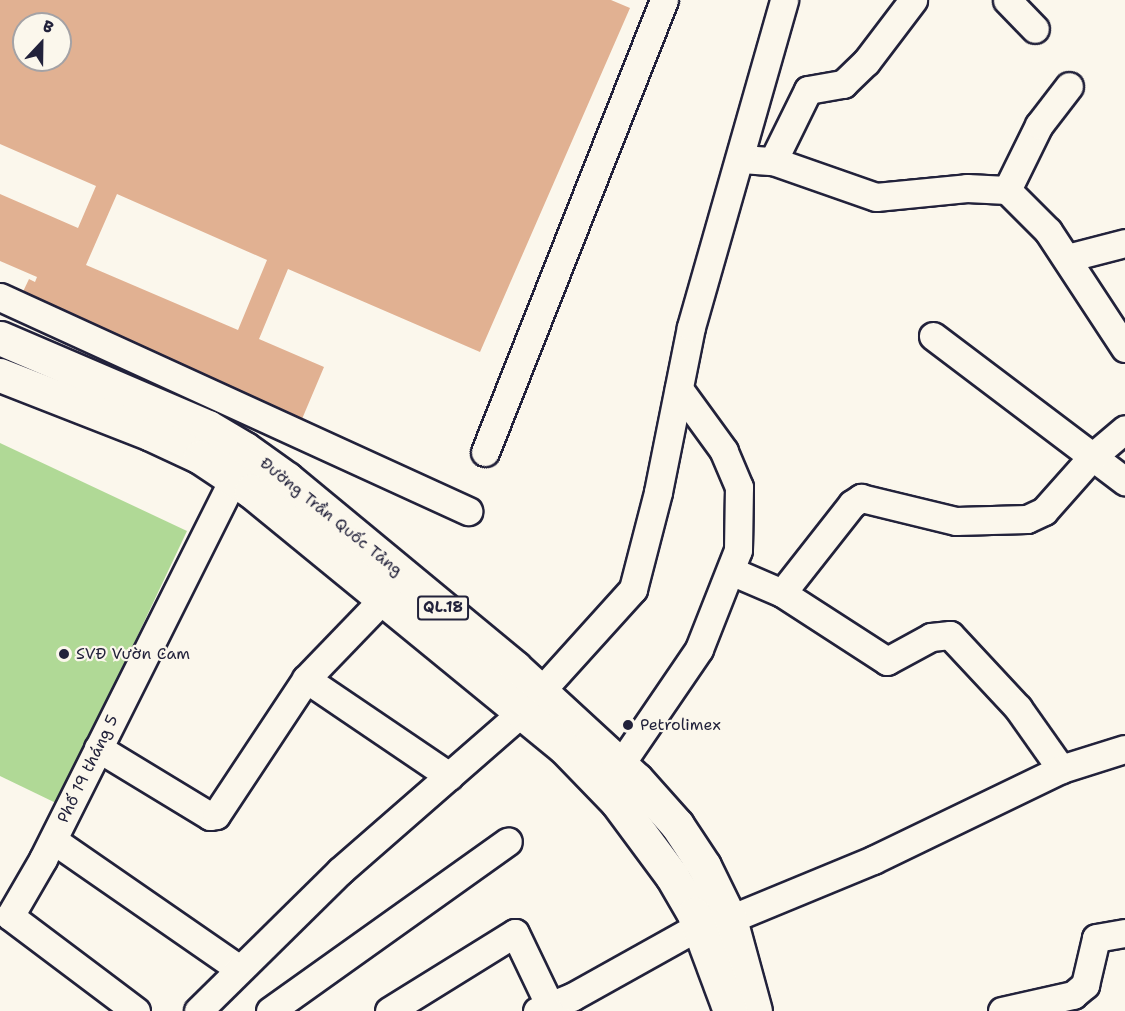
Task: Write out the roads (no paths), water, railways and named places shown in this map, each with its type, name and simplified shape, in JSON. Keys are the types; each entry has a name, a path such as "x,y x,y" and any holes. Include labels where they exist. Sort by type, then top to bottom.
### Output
{"highway":[{"name":"Đường Trần Quốc Tảng","path":"0,338 208,427 245,449 296,487 531,702 563,746 617,802 672,876 714,923 755,1011"},
{"name":"Đường Trần Quốc Tảng","path":"0,375 151,434 200,457 233,479 384,598 620,765 677,825 704,866 730,1011"}],"street":[{"path":"485,452 664,0"},
{"path":"198,1011 340,872 531,702 633,589 691,327 742,159 784,0"},
{"path":"773,161 808,90 843,84 866,62 913,0"},
{"path":"1007,0 1035,29"},
{"path":"1007,190 1039,125 1068,87"},
{"path":"742,159 773,161 876,197 968,188 1007,190 1028,208 1067,258 1125,348"},
{"path":"1067,258 1125,243"},
{"path":"0,297 468,511"},
{"path":"933,336 1125,481"},
{"path":"620,765 699,649 738,550 739,488 724,451 679,389"},
{"path":"782,593 852,504 861,498 956,521 1027,519 1044,511 1092,457 1125,429"},
{"name":"Phố 19 tháng 5","path":"135,1011 3,918 53,840 233,479"},
{"path":"731,571 782,593 887,661 931,638 950,635 960,641 1018,708 1061,770"},
{"path":"98,748 213,816 306,679 384,598"},
{"path":"306,679 449,776"},
{"path":"389,1011 515,933 544,1008 714,923 873,860 1061,770 1125,749"},
{"path":"53,840 239,969"},
{"path":"270,1011 508,842"},
{"path":"1002,1011 1073,995 1085,985 1096,938 1125,933"}],"place":[{"name":"SVĐ Vườn Cam","path":"64,654"},
{"name":"Petrolimex","path":"628,725"}]}
